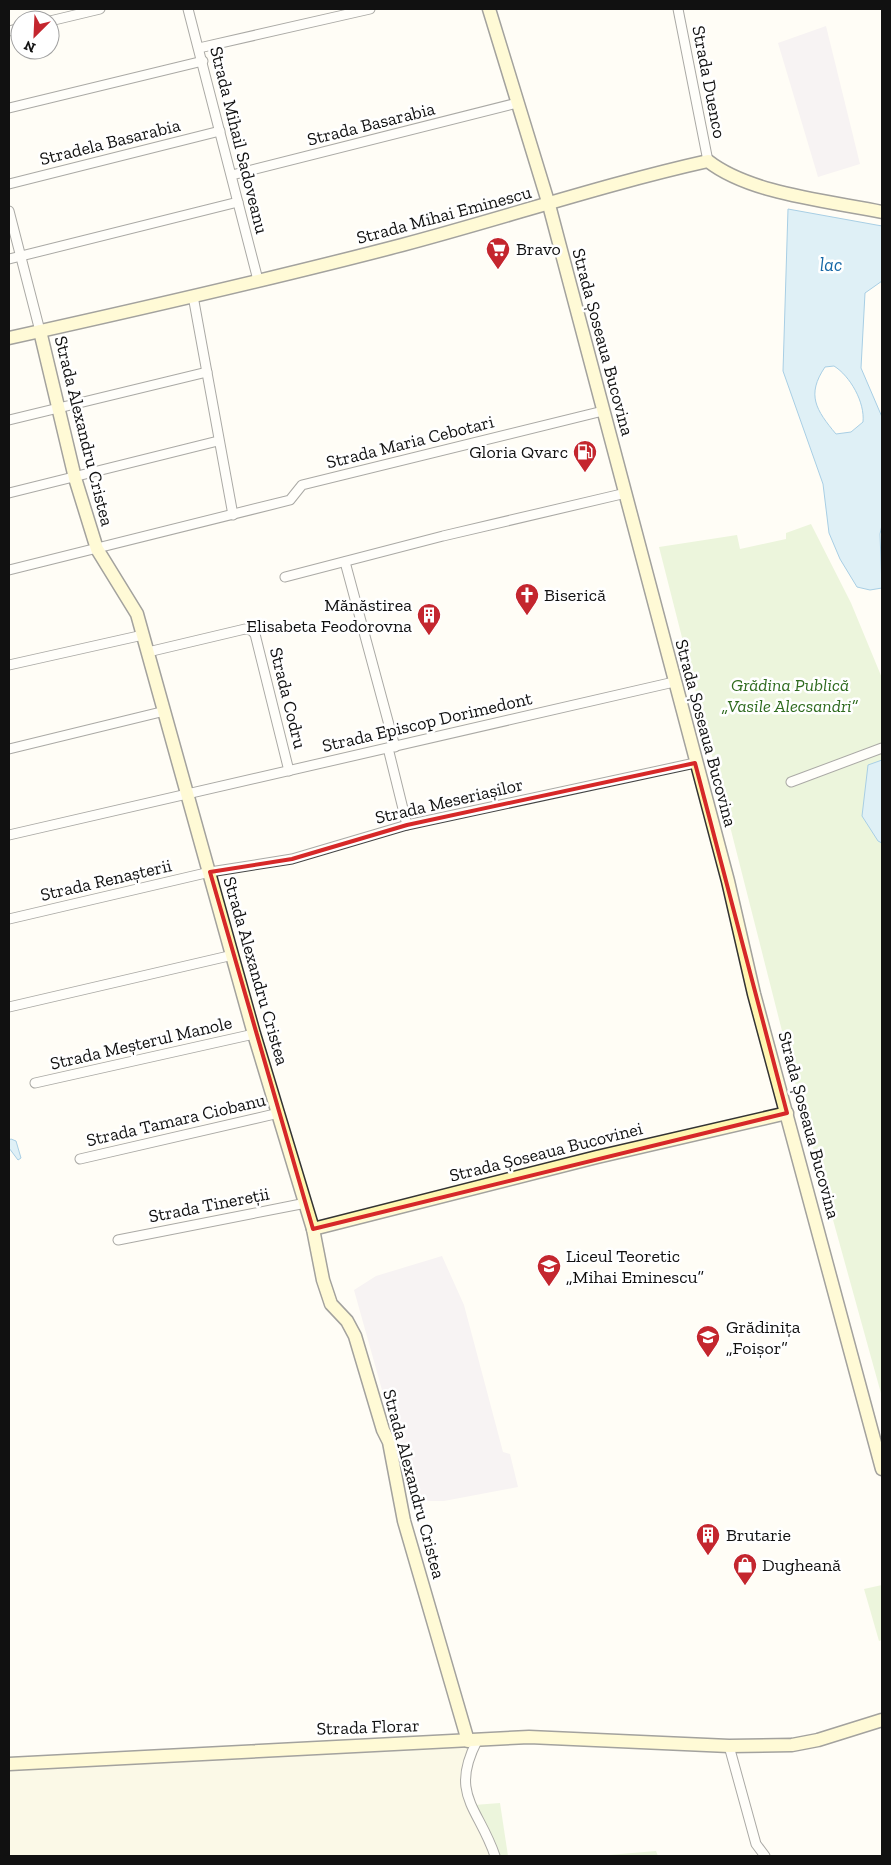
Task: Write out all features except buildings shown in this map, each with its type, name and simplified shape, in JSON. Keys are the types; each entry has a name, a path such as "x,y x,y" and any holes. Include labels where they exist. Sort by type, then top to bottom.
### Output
{"street":[{"path":"60,19 100,9"},
{"name":"Strada Mihail Sadoveanu","path":"188,9 203,61 258,280"},
{"path":"199,48 370,9"},
{"name":"Strada Șoseaua Bucovina","path":"489,9 549,204 882,1469"},
{"name":"Strada Duenco","path":"678,9 708,161"},
{"path":"9,108 203,61"},
{"name":"Strada Basarabia","path":"232,175 517,103"},
{"name":"Stradela Basarabia","path":"9,184 220,131"},
{"path":"708,161 727,174 770,189 882,212"},
{"name":"Strada Mihai Eminescu","path":"9,338 193,296 401,245 648,174 708,161"},
{"path":"9,259 238,202"},
{"name":"Strada Alexandru Cristea","path":"9,211 59,407 75,478 96,549 137,614 254,1034 306,1203 323,1280 331,1304 347,1321 355,1336 383,1430 389,1442 404,1521 473,1741"},
{"path":"193,296 232,515"},
{"path":"9,420 207,372"},
{"name":"Strada Maria Cebotari","path":"9,570 290,500 302,485 603,411"},
{"path":"9,493 218,441"},
{"path":"285,578 626,493"},
{"path":"345,562 392,748 407,825"},
{"name":"Strada Codru","path":"148,652 245,629 255,634 289,771"},
{"path":"9,665 143,635"},
{"name":"Strada Episcop Dorimedont","path":"9,836 674,682"},
{"path":"9,749 165,711"},
{"path":"791,782 882,748"},
{"name":"Strada Meseriașilor","path":"210,872 292,859 407,825 696,763"},
{"name":"Strada Renașterii","path":"9,919 210,872"},
{"path":"9,1007 233,955"},
{"name":"Strada Meșterul Manole","path":"35,1083 254,1034"},
{"name":"Strada Tamara Ciobanu","path":"80,1159 279,1113"},
{"name":"Strada Șoseaua Bucovinei","path":"313,1229 597,1157 788,1113"},
{"name":"Strada Tinereții","path":"118,1240 306,1203"},
{"name":"Strada Florar","path":"9,1764 226,1751 537,1737 729,1746 792,1745 818,1740 882,1720"},
{"path":"473,1741 466,1773 466,1796 488,1837 495,1856"},
{"path":"729,1746 756,1844 765,1856"}],"highlighted area":[{"path":"695,763 787,1113 313,1229 210,872 292,859 407,825"}],"shaded area":[{"path":"826,26 860,164 818,177 778,43"},
{"path":"442,1256 464,1305 503,1452 510,1454 518,1487 444,1501 413,1501 354,1290 376,1276"},
{"path":"472,1744 465,1764 462,1791 492,1856 9,1856 9,1771 278,1753"}],"green space":[{"name":"Grădina Publică „Vasile Alecsandri”","path":"811,524 851,603 882,678 882,1397 796,1086 659,547 737,535 740,549 786,539 786,533"},
{"path":"882,1585 882,1640 879,1641 864,1589"},
{"path":"500,1803 508,1856 498,1856 474,1805"},
{"path":"656,1851 658,1856 597,1856"}],"water":[{"name":"lac","path":"788,209 882,226 882,281 865,293 861,368 882,417 882,525 880,534 882,588 870,590 857,587 840,559 829,533 823,484 783,371","holes":["834,366 851,383 859,398 862,406 863,422 851,432 836,434 819,410 815,394 819,377 825,367"]},
{"path":"882,760 882,843 878,841 862,816 868,765"},
{"path":"9,1140 16,1141 21,1158 18,1160 9,1148"}],"place":[{"name":"Bravo","path":"498,270"},
{"name":"Gloria Qvarc","path":"585,473"},
{"name":"Biserică","path":"527,616"},
{"name":"Mănăstirea Elisabeta Feodorovna","path":"429,636"},
{"name":"Liceul Teoretic „Mihai Eminescu”","path":"549,1287"},
{"name":"Grădinița „Foișor”","path":"708,1358"},
{"name":"Brutarie","path":"708,1556"},
{"name":"Dugheană","path":"745,1586"}]}
